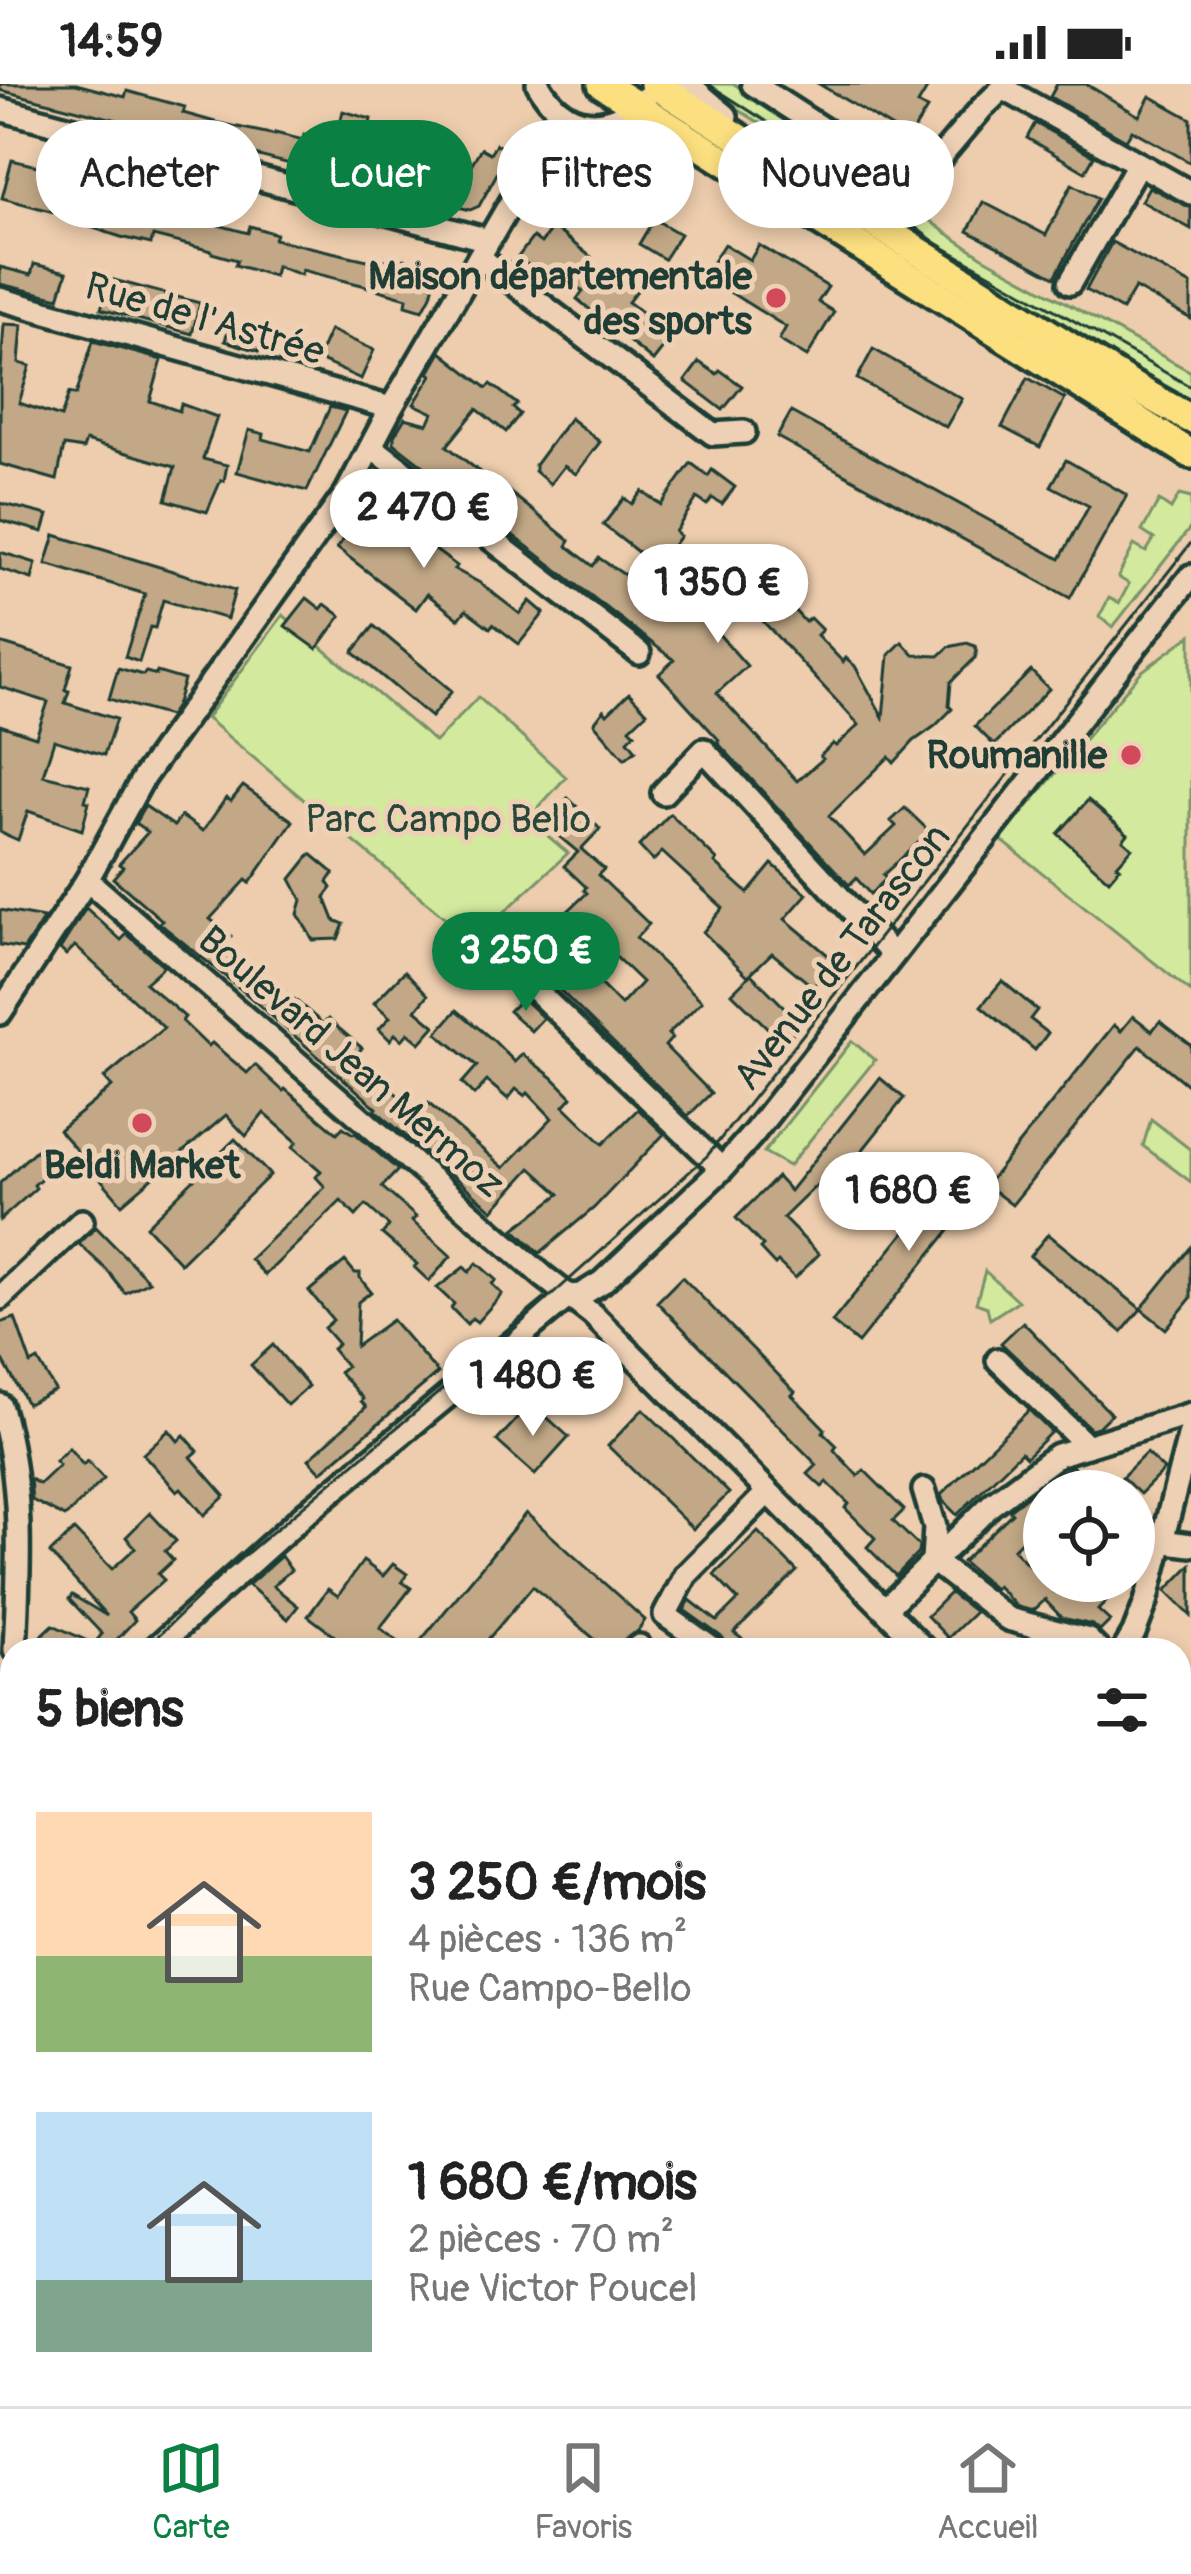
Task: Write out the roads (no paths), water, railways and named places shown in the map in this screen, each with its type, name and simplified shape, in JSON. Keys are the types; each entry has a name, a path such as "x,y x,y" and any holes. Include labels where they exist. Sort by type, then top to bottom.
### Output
{"main road":[{"path":"602,84 651,90 718,129"},
{"path":"651,90 1188,451"},
{"path":"880,228 1191,419"}],"street":[{"path":"538,84 557,120"},
{"path":"688,84 732,120"},
{"path":"753,84 911,179 1005,86 1191,193"},
{"path":"614,120 626,115 651,90"},
{"path":"0,109 483,248 713,434 744,433"},
{"path":"1070,284 1138,164"},
{"path":"0,1013 87,880 143,778 347,492 497,225"},
{"name":"Rue de l'Astrée","path":"0,299 391,408"},
{"path":"372,446 639,653"},
{"name":"Avenue de Tarascon","path":"166,1638 307,1512 568,1296 581,1295 602,1282 722,1169 1191,575"},
{"path":"663,793 704,750 893,956"},
{"name":"Boulevard Jean Mermoz","path":"87,880 593,1315 910,1638"},
{"path":"483,940 722,1169"},
{"path":"0,1298 82,1222"},
{"path":"998,1360 1087,1446"},
{"path":"0,1406 13,1455 9,1569 14,1638"},
{"path":"885,1609 992,1504 1058,1455 1191,1414"},
{"path":"1131,1638 1146,1602 1191,1429"},
{"path":"924,1490 935,1527 933,1562"},
{"path":"697,1638 665,1615 686,1574 767,1493"},
{"path":"1161,1541 1191,1545"},
{"path":"933,1562 1008,1619 1080,1638"}],"tram line":[{"path":"708,84 823,158 936,243 1191,387"},
{"path":"156,1638 227,1570 512,1331 707,1156 1191,543"}],"place":[{"name":"Maison départementale des sports","path":"776,298"},
{"name":"Roumanille","path":"1131,755"},
{"name":"Beldi Market","path":"142,1123"}],"park label":[{"name":"Parc Campo Bello","path":"448,819"}]}
